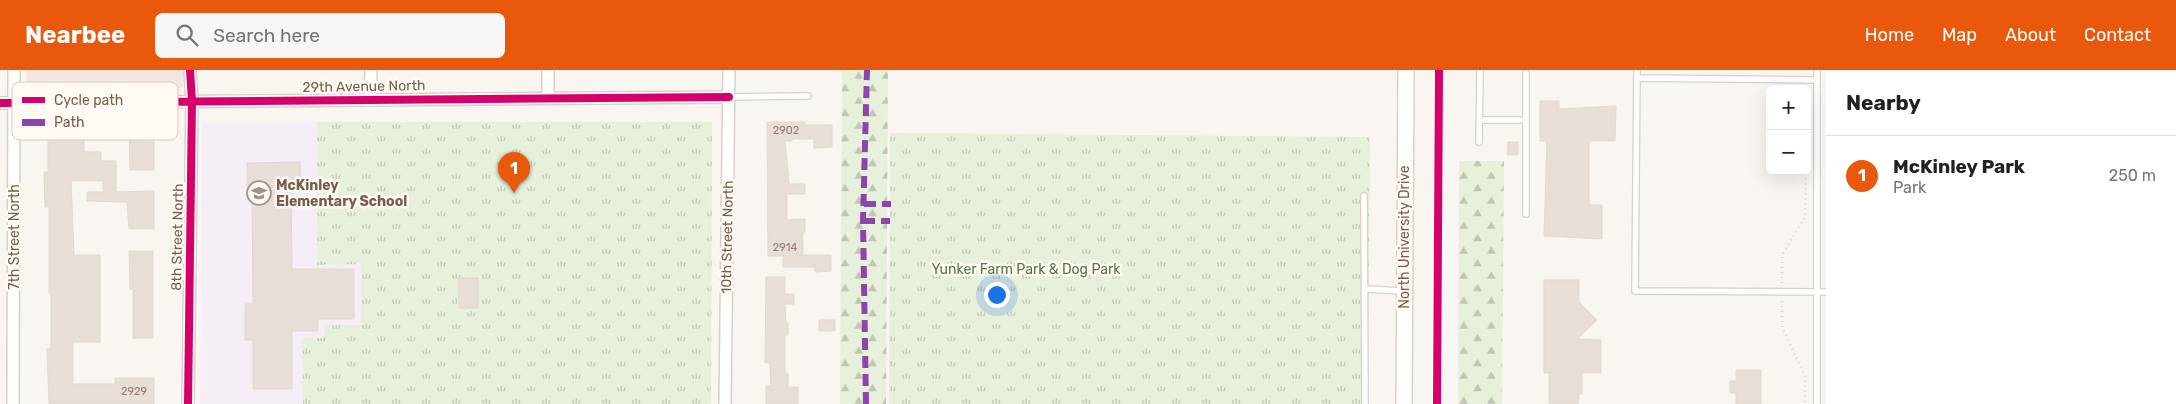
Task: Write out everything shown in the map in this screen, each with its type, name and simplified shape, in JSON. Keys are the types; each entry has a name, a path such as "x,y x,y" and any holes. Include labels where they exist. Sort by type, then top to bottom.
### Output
{"main road":[{"name":"North University Drive","path":"1404,404 1406,70"}],"street":[{"name":"8th Street North","path":"188,404 192,101 190,70"},
{"path":"370,98 371,70"},
{"path":"548,70 548,98"},
{"name":"10th Street North","path":"725,404 729,70"},
{"name":"29th Avenue North","path":"178,101 370,98 729,97"},
{"name":"7th Street North","path":"13,404 14,140"}],"lane":[{"path":"1479,142 1480,70"},
{"path":"1637,70 1635,291 1826,292"},
{"path":"1817,70 1817,404"},
{"path":"1526,73 1526,214"},
{"path":"1637,78 1817,80"},
{"path":"729,97 808,96"},
{"path":"1479,120 1526,120"},
{"path":"1364,196 1366,289 1365,404"},
{"path":"1366,289 1404,291"}],"shaded area":[{"path":"26,70 184,70 183,86 178,90 178,82 27,82"},
{"name":"McKinley Elementary School","path":"202,122 317,122 317,264 362,264 361,325 325,325 324,338 302,338 303,404 200,404"}],"green space":[{"path":"842,70 888,70 886,404 840,404"},
{"path":"317,122 712,122 711,404 303,404 302,338 324,338 325,325 361,325 361,264 317,265"},
{"name":"Yunker Farm Park & Dog Park","path":"890,133 1370,137 1368,404 889,404"},
{"path":"1459,161 1504,161 1502,404 1458,404"}],"building":[{"path":"1540,101 1559,101 1559,109 1616,106 1615,141 1589,141 1589,205 1602,205 1602,239 1544,236 1547,141 1540,141"},
{"path":"767,122 805,122 805,125 832,125 832,147 814,148 814,139 792,139 792,141 785,141 789,184 805,184 805,194 787,194 787,220 805,219 803,255 831,255 831,271 815,272 815,267 783,267 783,256 768,256"},
{"path":"48,140 84,140 84,152 101,152 101,161 116,161 116,192 154,191 154,229 129,229 127,202 87,201 87,192 103,192 103,181 71,181 74,255 100,255 100,342 73,342 73,384 115,384 115,378 154,378 154,404 49,404 47,349 51,349 51,293 49,293 49,207 45,207 44,172 48,172"},
{"path":"129,140 154,140 154,170 130,170"},
{"path":"1508,142 1518,142 1518,155 1507,155"},
{"path":"300,162 301,191 291,191 292,269 354,269 354,319 318,319 318,331 292,331 292,389 253,389 253,340 245,340 245,304 253,304 252,191 247,191 247,163"},
{"path":"129,251 153,251 153,338 133,338 133,289 130,289"},
{"path":"766,277 785,277 785,294 794,294 794,304 785,304 788,335 785,335 785,373 788,373 788,387 798,387 798,404 766,404 766,386 771,386 770,363 765,363"},
{"path":"459,278 478,278 478,308 459,308"},
{"path":"1544,280 1579,280 1579,302 1597,320 1577,339 1601,340 1601,373 1582,373 1582,394 1579,394 1578,404 1549,404 1549,373 1544,373"},
{"path":"819,320 835,320 835,331 819,331"},
{"path":"1736,370 1761,370 1761,404 1736,404 1736,393 1730,393 1730,381 1736,381"}],"marked path":[{"path":"866,404 863,221 867,70"},
{"path":"864,204 891,204"},
{"path":"863,221 890,221"}],"cycle path":[{"path":"188,404 192,101 190,70"},
{"path":"1437,404 1439,70"},
{"path":"178,102 729,97"},
{"path":"0,103 12,103"}],"place":[{"name":"McKinley Elementary School","path":"259,193"},
{"name":"McKinley Park","path":"514,193"}]}
